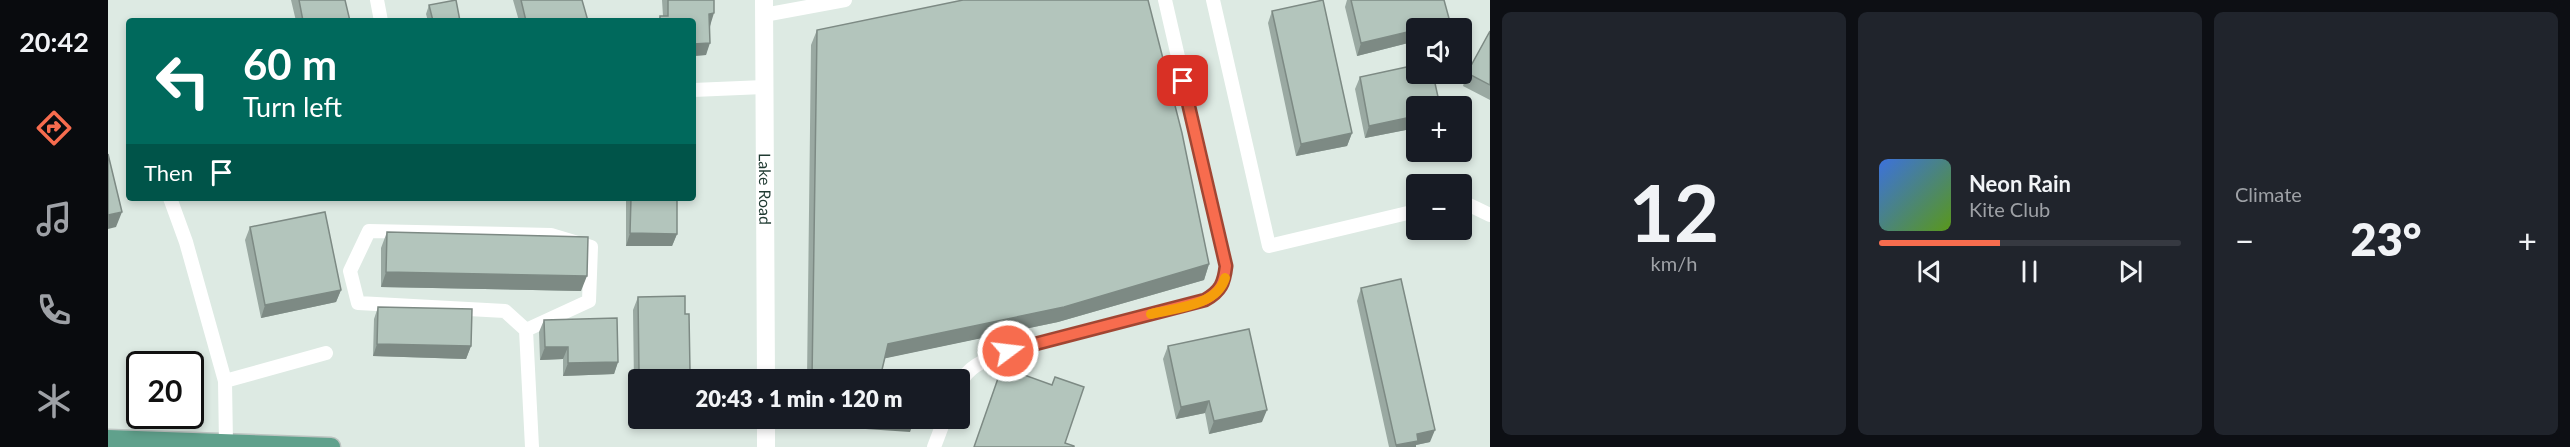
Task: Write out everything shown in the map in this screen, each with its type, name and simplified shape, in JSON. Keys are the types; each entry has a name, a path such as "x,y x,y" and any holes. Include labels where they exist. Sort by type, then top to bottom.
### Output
{"main road":[{"path":"108,439 144,444 331,447"}],"street":[{"name":"Lake Road","path":"764,7 766,369"},
{"path":"766,429 766,447"}],"lane":[{"path":"377,0 380,18"},
{"path":"764,7 845,0"},
{"path":"970,369 978,363 1008,351 1197,302 1218,292 1225,281 1226,266 1207,212 1165,0"},
{"path":"1213,0 1269,246 1406,213"},
{"path":"1158,43 1173,39"},
{"path":"696,90 766,87"},
{"path":"171,201 186,242 225,381 226,444"},
{"path":"1472,206 1490,215"},
{"path":"526,330 589,301 591,247 551,236 369,231 350,271 358,303 505,311 526,330 532,447"},
{"path":"225,381 327,353"},
{"path":"934,447 941,429"}],"building":[{"path":"299,0 345,0 349,18 302,18"},
{"path":"456,0 459,18 432,18 429,5"},
{"path":"521,0 582,0 587,18 525,18"},
{"path":"668,0 714,0 714,13 709,14 710,43 696,44 696,18 660,18 660,16 668,16"},
{"path":"963,0 1148,0 1182,133 1209,264 1064,307 888,344 882,369 812,369 817,30"},
{"path":"1323,0 1352,133 1301,144 1272,11"},
{"path":"1351,0 1444,0 1449,18 1406,18 1406,32 1361,43"},
{"path":"1490,31 1490,85 1472,76 1472,64"},
{"path":"1406,67 1406,84 1435,84 1438,96 1406,96 1406,118 1369,126 1360,77"},
{"path":"108,154 122,212 108,215"},
{"path":"631,201 677,201 677,234 630,233"},
{"path":"325,212 341,290 265,305 250,227"},
{"path":"387,232 588,237 587,276 386,272"},
{"path":"1401,279 1435,430 1417,434 1418,441 1396,445 1361,288"},
{"path":"685,296 685,314 689,314 690,369 639,369 638,297"},
{"path":"378,307 472,309 471,346 377,344"},
{"path":"617,318 618,362 568,363 568,347 545,347 544,320"},
{"path":"1249,329 1267,410 1214,421 1209,401 1181,407 1168,346"},
{"path":"1002,367 1052,385 1055,377 1084,387 1065,443 1074,447 974,447"}],"slow traffic":[{"path":"1151,314 1205,300 1218,292 1225,278"}],"route":[{"path":"1008,351 1205,300 1218,292 1225,281 1226,266 1183,81"}]}
